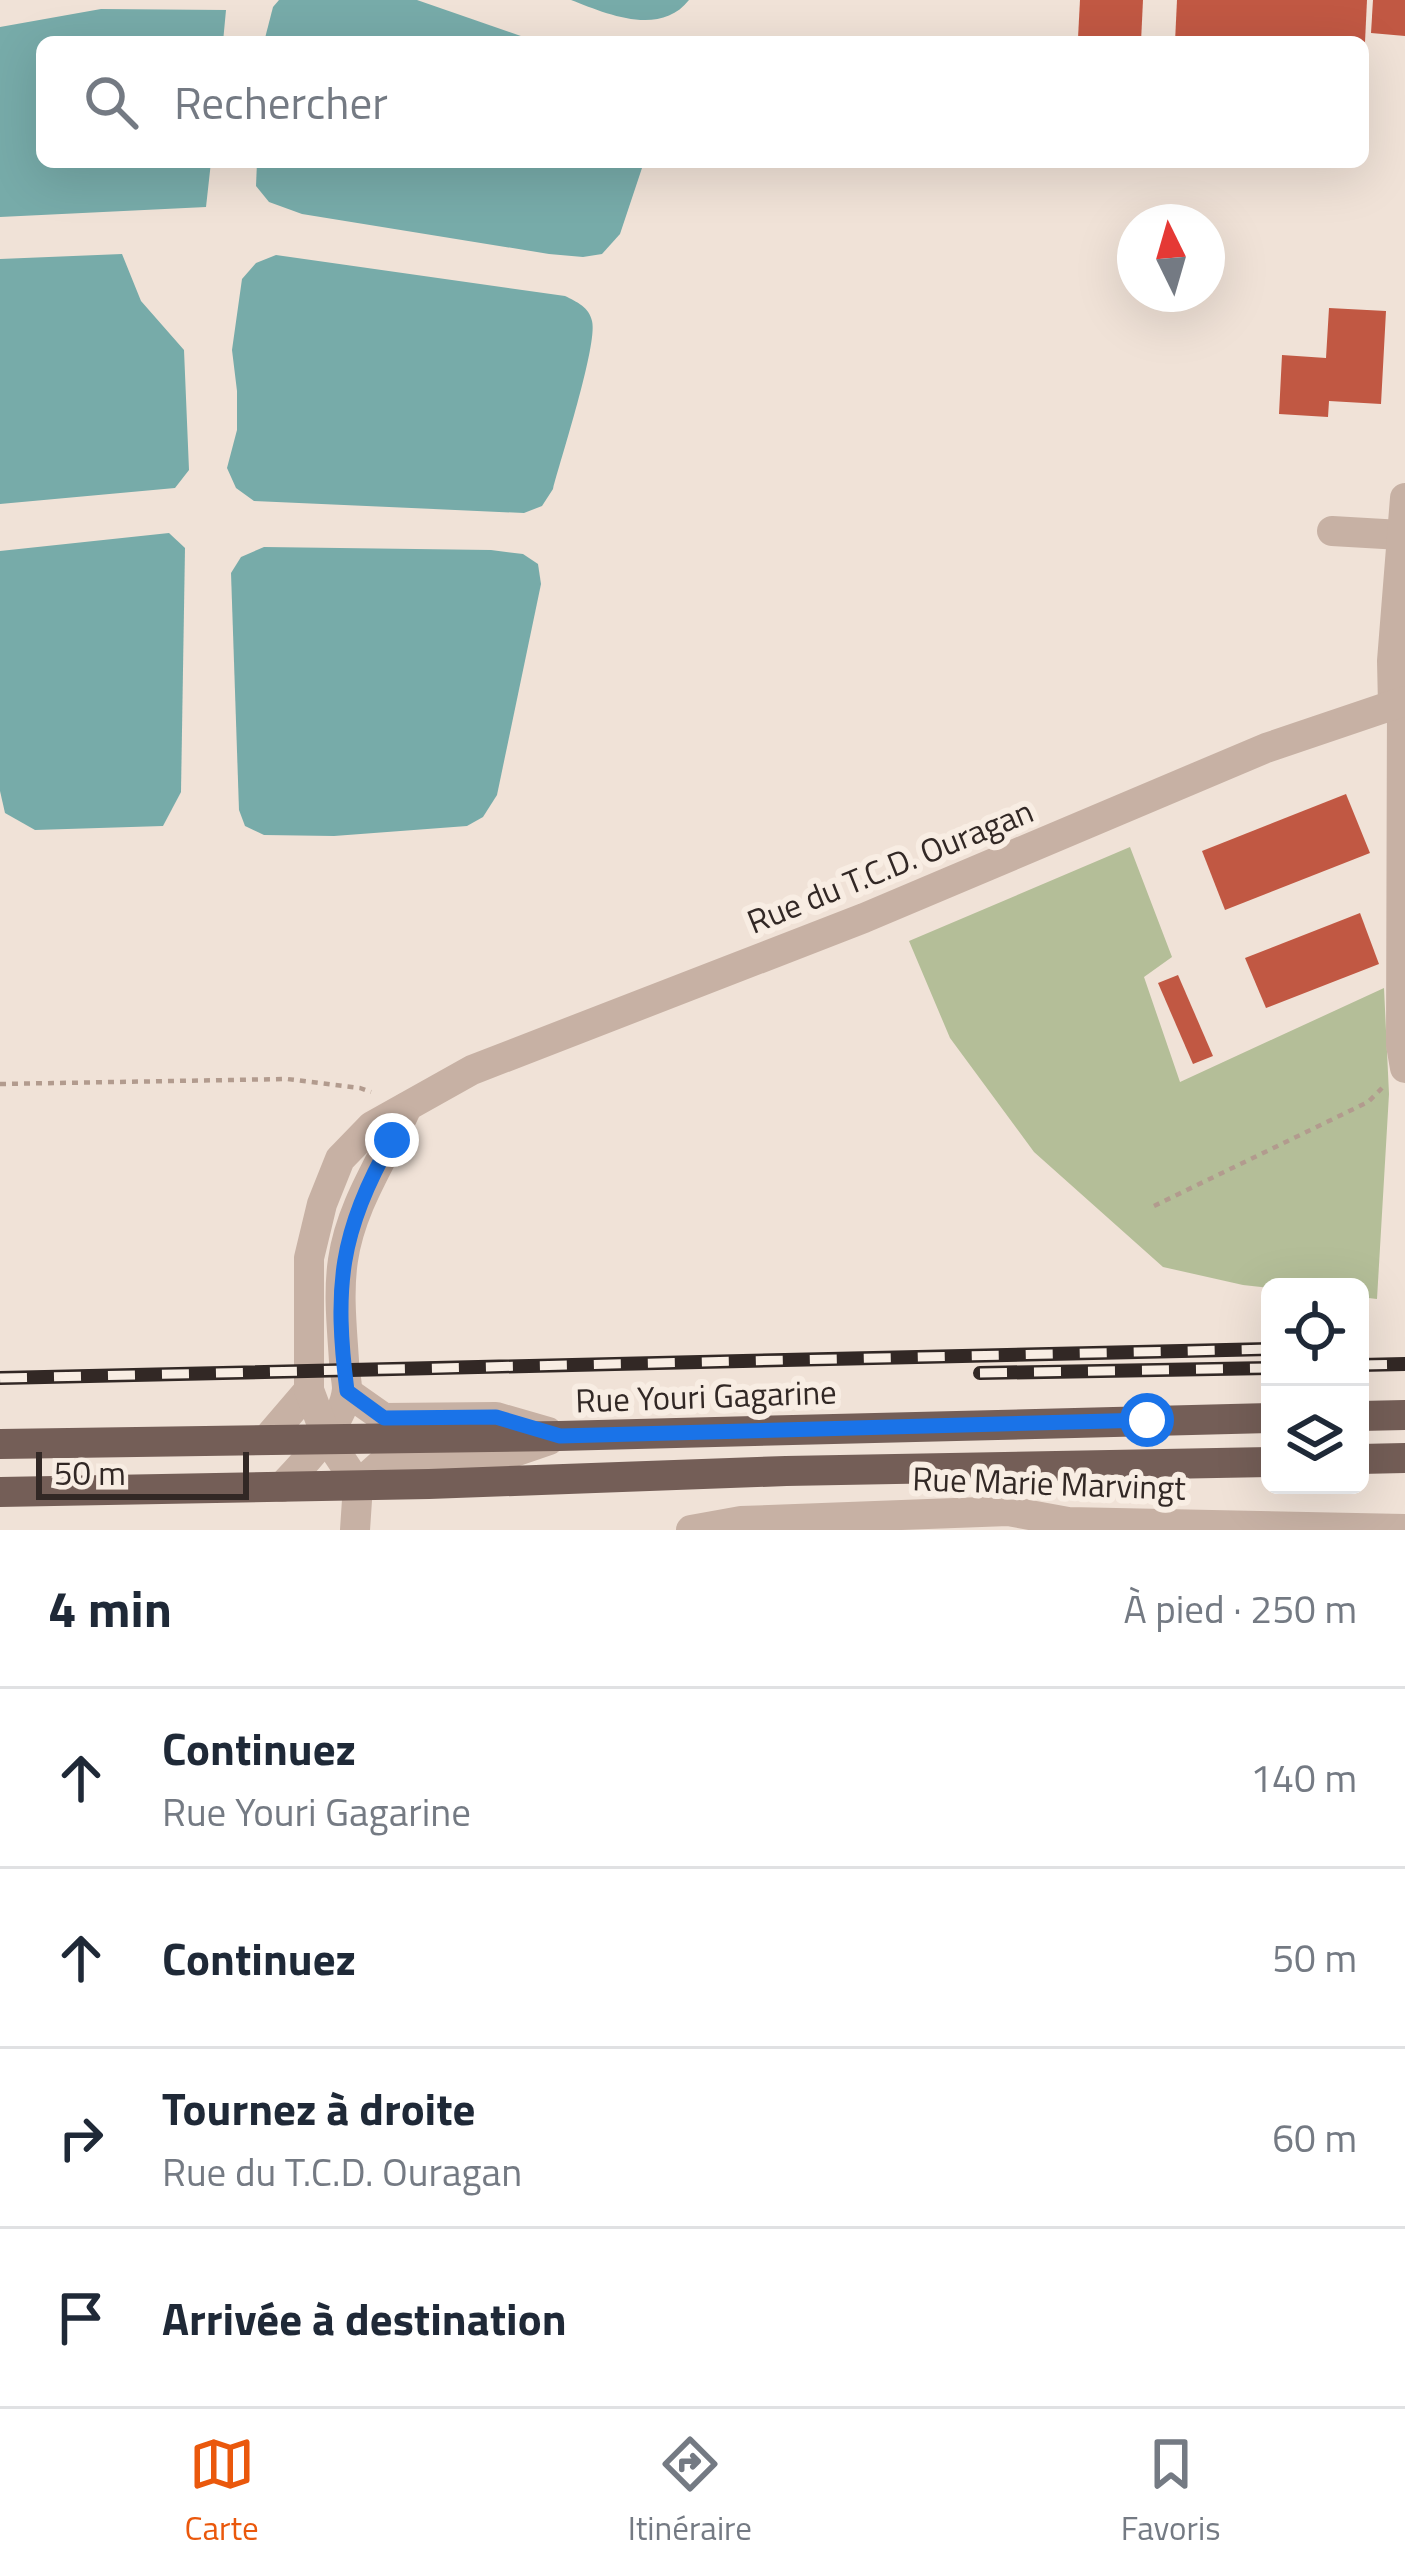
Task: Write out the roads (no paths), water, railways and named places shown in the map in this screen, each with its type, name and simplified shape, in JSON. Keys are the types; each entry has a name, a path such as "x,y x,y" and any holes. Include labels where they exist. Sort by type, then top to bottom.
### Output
{"main road":[{"path":"1369,1416 1405,1415"},
{"name":"Rue Youri Gagarine","path":"0,1444 1261,1418"},
{"path":"1369,1460 1405,1458"},
{"path":"0,1492 786,1471 1261,1466"},
{"path":"1369,1478 1405,1477"}],"street":[{"path":"1404,1068 1400,702 1392,661 1405,498"},
{"path":"1332,531 1401,536"},
{"name":"Rue du T.C.D. Ouragan","path":"358,1485 327,1438 310,1390 309,1258 322,1204 340,1159 372,1126 472,1070 864,918 1266,748 1400,702"},
{"path":"282,1487 327,1438 347,1391 343,1259 373,1174 407,1107"},
{"path":"268,1439 310,1390"},
{"path":"347,1391 384,1418 496,1417 560,1436"},
{"path":"355,1530 358,1485 386,1460 497,1458 560,1436"},
{"name":"Rue Marie Marvingt","path":"691,1530 741,1521 889,1522 1008,1510 1068,1522 1405,1529"}],"water":[{"path":"279,0 417,0 521,36 266,36"},
{"path":"571,0 689,0 663,18 648,20 617,16"},
{"path":"101,9 226,10 224,36 36,36 36,168 210,168 206,207 0,217 0,27"},
{"path":"257,168 642,168 620,234 602,254 583,257 302,214 269,202 256,186"},
{"path":"122,254 141,301 184,350 189,470 175,488 0,504 0,259"},
{"path":"276,255 565,296 585,309 592,321 590,353 553,489 542,506 524,513 254,501 236,488 227,468 237,430 232,350 242,279 256,263"},
{"path":"169,533 185,548 181,792 163,826 35,830 5,813 0,791 0,551"},
{"path":"264,547 491,550 523,554 538,564 541,584 497,795 483,817 467,826 334,836 264,835 245,826 239,810 231,573 241,557"}],"railway":[{"path":"0,1378 1261,1349"},
{"path":"1369,1365 1405,1364"},
{"path":"980,1373 1261,1368"}]}
